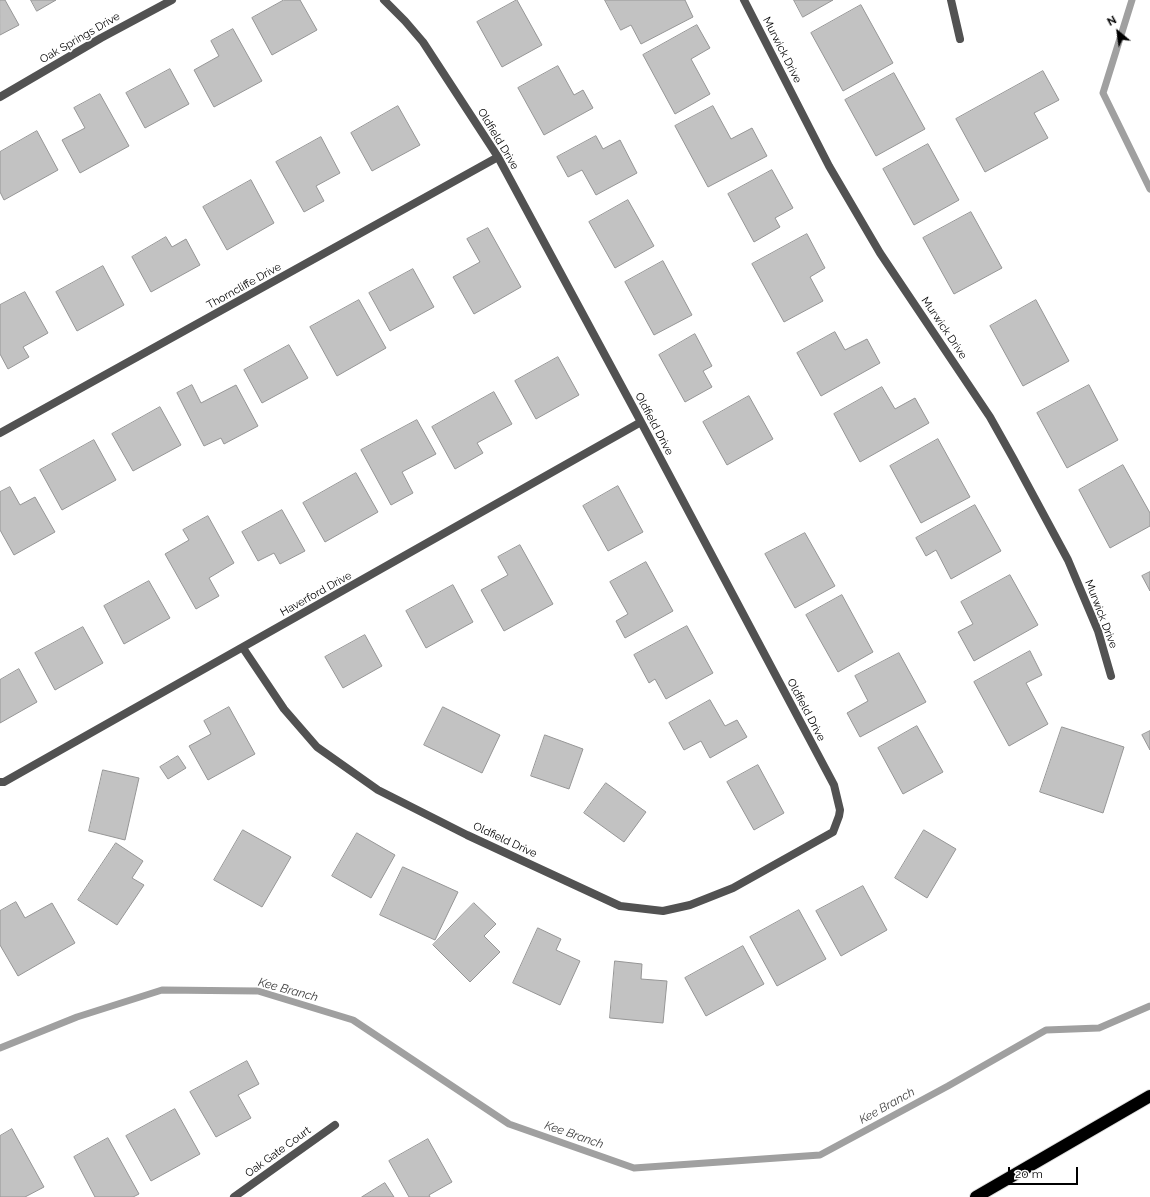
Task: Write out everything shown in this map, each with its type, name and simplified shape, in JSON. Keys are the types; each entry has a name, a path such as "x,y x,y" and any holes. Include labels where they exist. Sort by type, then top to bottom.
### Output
{"highway":[{"path":"976,1197 1150,1095"}],"street":[{"name":"Oak Springs Drive","path":"0,97 101,38 172,0"},
{"name":"Oldfield Drive","path":"243,648 284,709 317,746 378,790 467,835 620,906 663,911 690,905 733,888 833,832 839,816 840,810 834,786 641,422 498,157 423,42 406,21 384,0"},
{"name":"Murwick Drive","path":"744,0 830,166 868,232 990,417 1013,458 1068,560 1098,631 1111,676"},
{"path":"951,0 960,39"},
{"name":"Thorncliffe Drive","path":"0,433 498,157"},
{"name":"Haverford Drive","path":"0,782 4,782 243,648 641,422"},
{"name":"Oak Gate Court","path":"234,1197 335,1125"}],"building":[{"path":"0,0 5,0 19,25 0,35"},
{"path":"31,0 56,0 37,11"},
{"path":"284,0 300,0 317,30 272,55 252,18"},
{"path":"517,0 542,45 502,67 477,22"},
{"path":"605,0 685,0 693,17 641,44 631,25 621,30"},
{"path":"794,0 833,0 803,17"},
{"path":"861,5 893,63 843,91 811,33"},
{"path":"697,25 710,48 691,59 710,94 675,114 643,55"},
{"path":"233,29 262,81 214,107 194,70 219,56 211,41"},
{"path":"558,66 574,95 583,90 593,108 544,135 518,88"},
{"path":"170,69 189,104 145,128 126,93"},
{"path":"1043,71 1059,100 1034,113 1048,138 985,172 956,119"},
{"path":"894,73 925,129 876,156 845,100"},
{"path":"100,94 129,146 80,173 62,140 85,128 74,108"},
{"path":"398,106 420,145 372,171 351,133"},
{"path":"713,106 731,139 752,128 767,156 708,187 675,126"},
{"path":"37,131 58,170 4,200 0,192 0,152"},
{"path":"596,136 603,149 620,140 637,173 596,195 582,170 568,177 557,157"},
{"path":"321,137 340,173 316,186 324,201 304,212 276,162"},
{"path":"928,144 959,200 914,225 883,169"},
{"path":"772,170 793,208 775,218 780,227 754,242 728,194"},
{"path":"251,180 274,223 227,250 203,207"},
{"path":"628,200 654,246 615,268 589,222"},
{"path":"971,212 1002,268 954,294 923,238"},
{"path":"488,228 521,287 474,314 453,277 480,262 467,239"},
{"path":"807,234 825,268 810,277 823,301 784,322 752,264"},
{"path":"166,237 172,247 186,239 200,265 151,292 132,257"},
{"path":"663,261 692,315 654,335 625,282"},
{"path":"103,266 124,305 77,331 56,292"},
{"path":"413,269 434,307 390,331 369,293"},
{"path":"25,292 48,333 23,347 29,357 8,369 0,354 0,305"},
{"path":"359,300 386,348 337,376 310,327"},
{"path":"1036,300 1069,361 1023,386 990,326"},
{"path":"835,332 845,350 867,339 880,363 821,396 797,353"},
{"path":"695,334 712,366 703,371 712,387 685,402 659,355"},
{"path":"289,345 308,378 262,403 244,370"},
{"path":"558,357 579,395 536,419 515,381"},
{"path":"192,385 201,403 236,385 258,426 224,444 221,438 204,446 177,393"},
{"path":"1089,385 1118,440 1067,468 1037,413"},
{"path":"882,387 895,409 915,398 929,423 860,462 834,414"},
{"path":"494,392 512,424 477,443 483,453 455,469 432,427"},
{"path":"749,396 773,439 727,465 703,422"},
{"path":"160,407 181,445 133,471 112,434"},
{"path":"417,420 436,454 402,472 413,493 391,505 361,450"},
{"path":"938,439 970,497 921,523 890,466"},
{"path":"94,440 116,480 62,510 40,470"},
{"path":"1123,465 1150,513 1150,526 1110,548 1079,490"},
{"path":"356,473 378,512 325,542 303,503"},
{"path":"618,486 643,532 608,551 583,506"},
{"path":"10,487 20,505 35,497 55,532 14,555 0,530 0,492"},
{"path":"975,505 1001,551 951,579 936,550 926,556 916,538"},
{"path":"282,510 305,551 280,564 274,553 258,561 242,532"},
{"path":"208,516 234,563 209,578 219,596 196,609 165,554 189,540 183,530"},
{"path":"805,533 835,586 795,608 765,554"},
{"path":"520,545 553,604 504,631 481,590 508,575 498,557"},
{"path":"646,562 673,611 625,638 616,621 628,614 610,582"},
{"path":"1150,572 1150,591 1142,576"},
{"path":"1010,575 1038,625 974,661 958,632 973,624 961,602"},
{"path":"149,581 170,618 124,644 104,606"},
{"path":"453,585 473,622 426,648 406,611"},
{"path":"842,595 873,652 838,672 806,615"},
{"path":"687,626 713,673 666,699 655,679 649,683 634,655"},
{"path":"83,627 103,663 55,690 35,653"},
{"path":"365,635 382,666 343,688 325,657"},
{"path":"1030,651 1042,675 1026,683 1048,724 1009,746 974,682"},
{"path":"899,653 926,702 860,737 847,713 868,701 855,676"},
{"path":"19,669 37,702 0,723 0,680"},
{"path":"710,700 725,726 737,720 747,737 710,758 701,741 684,750 669,723"},
{"path":"229,707 255,754 208,780 189,746 211,734 204,721"},
{"path":"443,707 500,735 482,773 424,745"},
{"path":"917,726 943,772 903,794 878,748"},
{"path":"1062,727 1124,747 1103,813 1040,792"},
{"path":"1150,731 1150,750 1142,735"},
{"path":"545,735 583,749 569,789 531,776"},
{"path":"178,756 186,768 168,779 160,767"},
{"path":"758,765 784,813 754,830 727,782"},
{"path":"103,770 139,778 125,840 89,831"},
{"path":"606,783 646,812 624,842 584,813"},
{"path":"243,830 291,857 262,907 214,880"},
{"path":"924,830 956,849 927,898 895,878"},
{"path":"357,833 395,855 371,898 332,876"},
{"path":"116,843 143,861 132,878 144,885 117,925 78,900"},
{"path":"403,867 458,892 435,940 380,915"},
{"path":"863,886 887,930 841,956 816,911"},
{"path":"16,902 25,918 52,903 75,943 18,976 0,945 0,911"},
{"path":"474,903 496,924 484,936 500,952 470,982 433,945"},
{"path":"799,910 826,959 777,986 750,937"},
{"path":"538,928 561,939 556,950 580,961 560,1005 513,983"},
{"path":"743,946 764,984 706,1016 685,978"},
{"path":"615,961 642,964 641,979 667,981 663,1023 610,1018"},
{"path":"247,1061 259,1084 238,1095 251,1118 216,1137 190,1092"},
{"path":"175,1109 200,1154 151,1181 126,1136"},
{"path":"12,1129 44,1187 25,1197 0,1197 0,1136"},
{"path":"108,1138 139,1194 133,1197 95,1197 74,1157"},
{"path":"428,1139 452,1182 429,1195 430,1197 409,1197 389,1161"},
{"path":"385,1183 394,1197 362,1197"}],"waterway":[{"name":"Kee Branch","path":"1132,0 1103,93 1150,189"},
{"name":"Kee Branch","path":"0,1048 77,1017 162,990 258,991 353,1020 509,1124 634,1168 820,1155 948,1086 1046,1030 1099,1028 1150,1006"}]}
